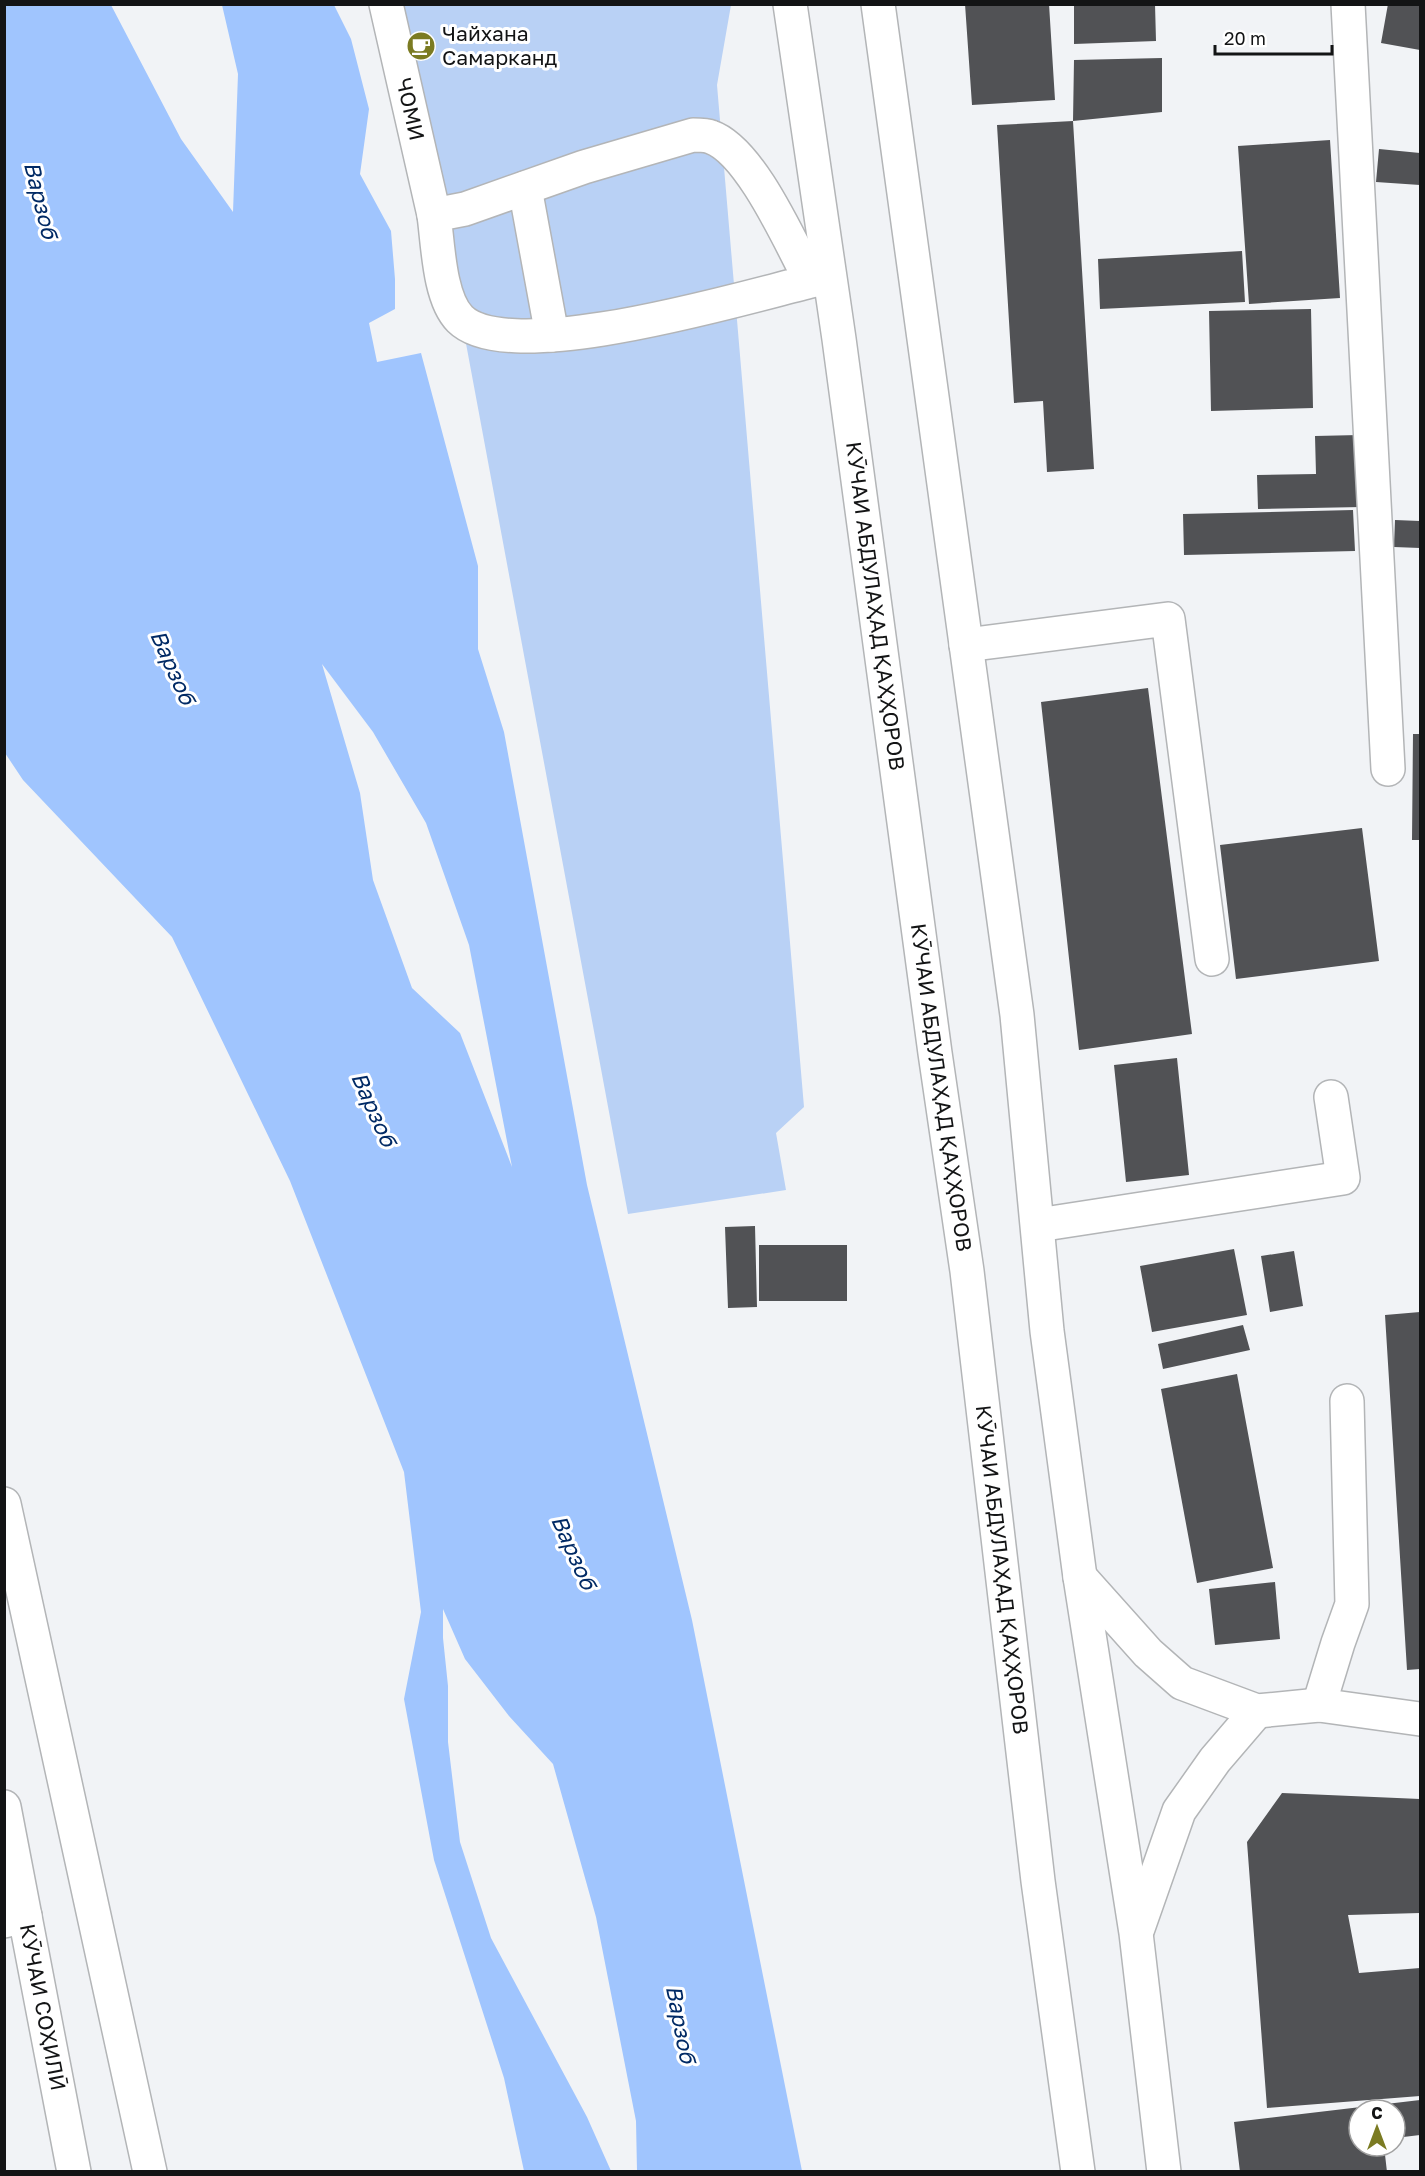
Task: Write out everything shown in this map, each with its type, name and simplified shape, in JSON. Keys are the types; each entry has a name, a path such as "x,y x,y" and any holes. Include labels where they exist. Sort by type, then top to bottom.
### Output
{"main road":[{"name":"ЧОМИ","path":"386,4 434,215 442,279 448,299 460,319 475,329 501,335 573,334 656,320 811,281 756,181 733,150 711,137 693,135 682,138 584,167 525,188"},
{"name":"КӮЧАИ АБДУЛАҲАД ҚАҲҲОРОВ","path":"790,4 839,339 935,1053 967,1271 1038,1881 1078,2172"},
{"path":"878,4 1017,1015 1047,1331 1080,1577 1136,1933 1164,2172"},
{"path":"1348,4 1388,769"},
{"path":"434,215 465,209 525,188 552,335"},
{"path":"966,645 1168,619 1212,959"},
{"path":"1038,1225 1343,1178 1331,1098"},
{"path":"1319,1705 1352,1604 1347,1401"},
{"path":"4,1504 150,2172"},
{"path":"1080,1577 1148,1653 1182,1683 1257,1710 1319,1705 1420,1719"},
{"path":"1136,1933 1179,1811 1215,1760 1257,1710"},
{"name":"КӮЧАИ СОҲИЛӢ","path":"4,1807 15,1918 74,2172"}],"shaded area":[{"path":"4,5 111,5 181,139 233,212 238,74 222,5 334,5 351,39 369,109 360,174 391,231 395,309 369,323 377,362 421,353 478,566 478,649 504,732 587,1185 692,1620 802,2171 637,2171 636,2121 596,1917 553,1764 509,1716 465,1659 443,1609 443,1638 448,1686 448,1742 460,1842 491,1938 587,2117 611,2171 524,2171 504,2078 434,1860 404,1699 421,1612 404,1472 290,1181 172,937 23,780 5,753","holes":["322,664 373,732 426,823 469,945 512,1167 460,1033 412,988 373,880 360,793"]},
{"path":"403,5 731,5 717,85 804,1107 776,1133 786,1190 628,1214"}],"building":[{"path":"965,4 1049,4 1055,100 972,105"},
{"path":"1074,4 1155,4 1156,41 1074,44"},
{"path":"1388,4 1420,4 1420,50 1381,43"},
{"path":"1162,58 1162,112 1073,121 1074,60"},
{"path":"1073,121 1094,469 1047,472 1043,401 1014,403 997,125"},
{"path":"1330,140 1340,298 1249,304 1238,146"},
{"path":"1379,149 1420,153 1420,185 1376,182"},
{"path":"1242,251 1245,302 1100,309 1098,259"},
{"path":"1311,309 1313,408 1211,411 1209,311"},
{"path":"1359,435 1362,507 1258,509 1257,475 1316,474 1315,436"},
{"path":"1353,510 1355,551 1184,555 1183,514"},
{"path":"1395,520 1420,521 1420,548 1394,547"},
{"path":"1148,688 1192,1034 1079,1050 1041,702"},
{"path":"1413,734 1420,734 1420,840 1412,840"},
{"path":"1362,828 1379,961 1236,979 1220,845"},
{"path":"1177,1058 1189,1175 1126,1182 1114,1065"},
{"path":"755,1226 757,1307 728,1308 725,1227"},
{"path":"759,1245 847,1245 847,1301 759,1301"},
{"path":"1234,1249 1247,1315 1152,1332 1140,1266"},
{"path":"1294,1251 1303,1306 1270,1312 1261,1256"},
{"path":"1420,1312 1420,1669 1407,1670 1385,1315"},
{"path":"1243,1325 1250,1350 1163,1369 1158,1344"},
{"path":"1237,1374 1273,1568 1197,1583 1161,1389"},
{"path":"1275,1582 1280,1639 1215,1645 1209,1589"},
{"path":"1282,1793 1420,1799 1420,1913 1348,1915 1359,1973 1420,1968 1420,2096 1347,2098 1347,2102 1267,2108 1247,1842"},
{"path":"1420,2100 1420,2135 1407,2137 1407,2102"},
{"path":"1347,2109 1347,2158 1385,2158 1387,2172 1240,2172 1234,2122"}],"place":[{"name":"Чайхана Самарканд","path":"421,46"}],"water label":[{"name":"Варзоб","path":"41,200"},
{"name":"Варзоб","path":"173,667"},
{"name":"Варзоб","path":"374,1109"},
{"name":"Варзоб","path":"574,1552"},
{"name":"Варзоб","path":"681,2024"}]}
